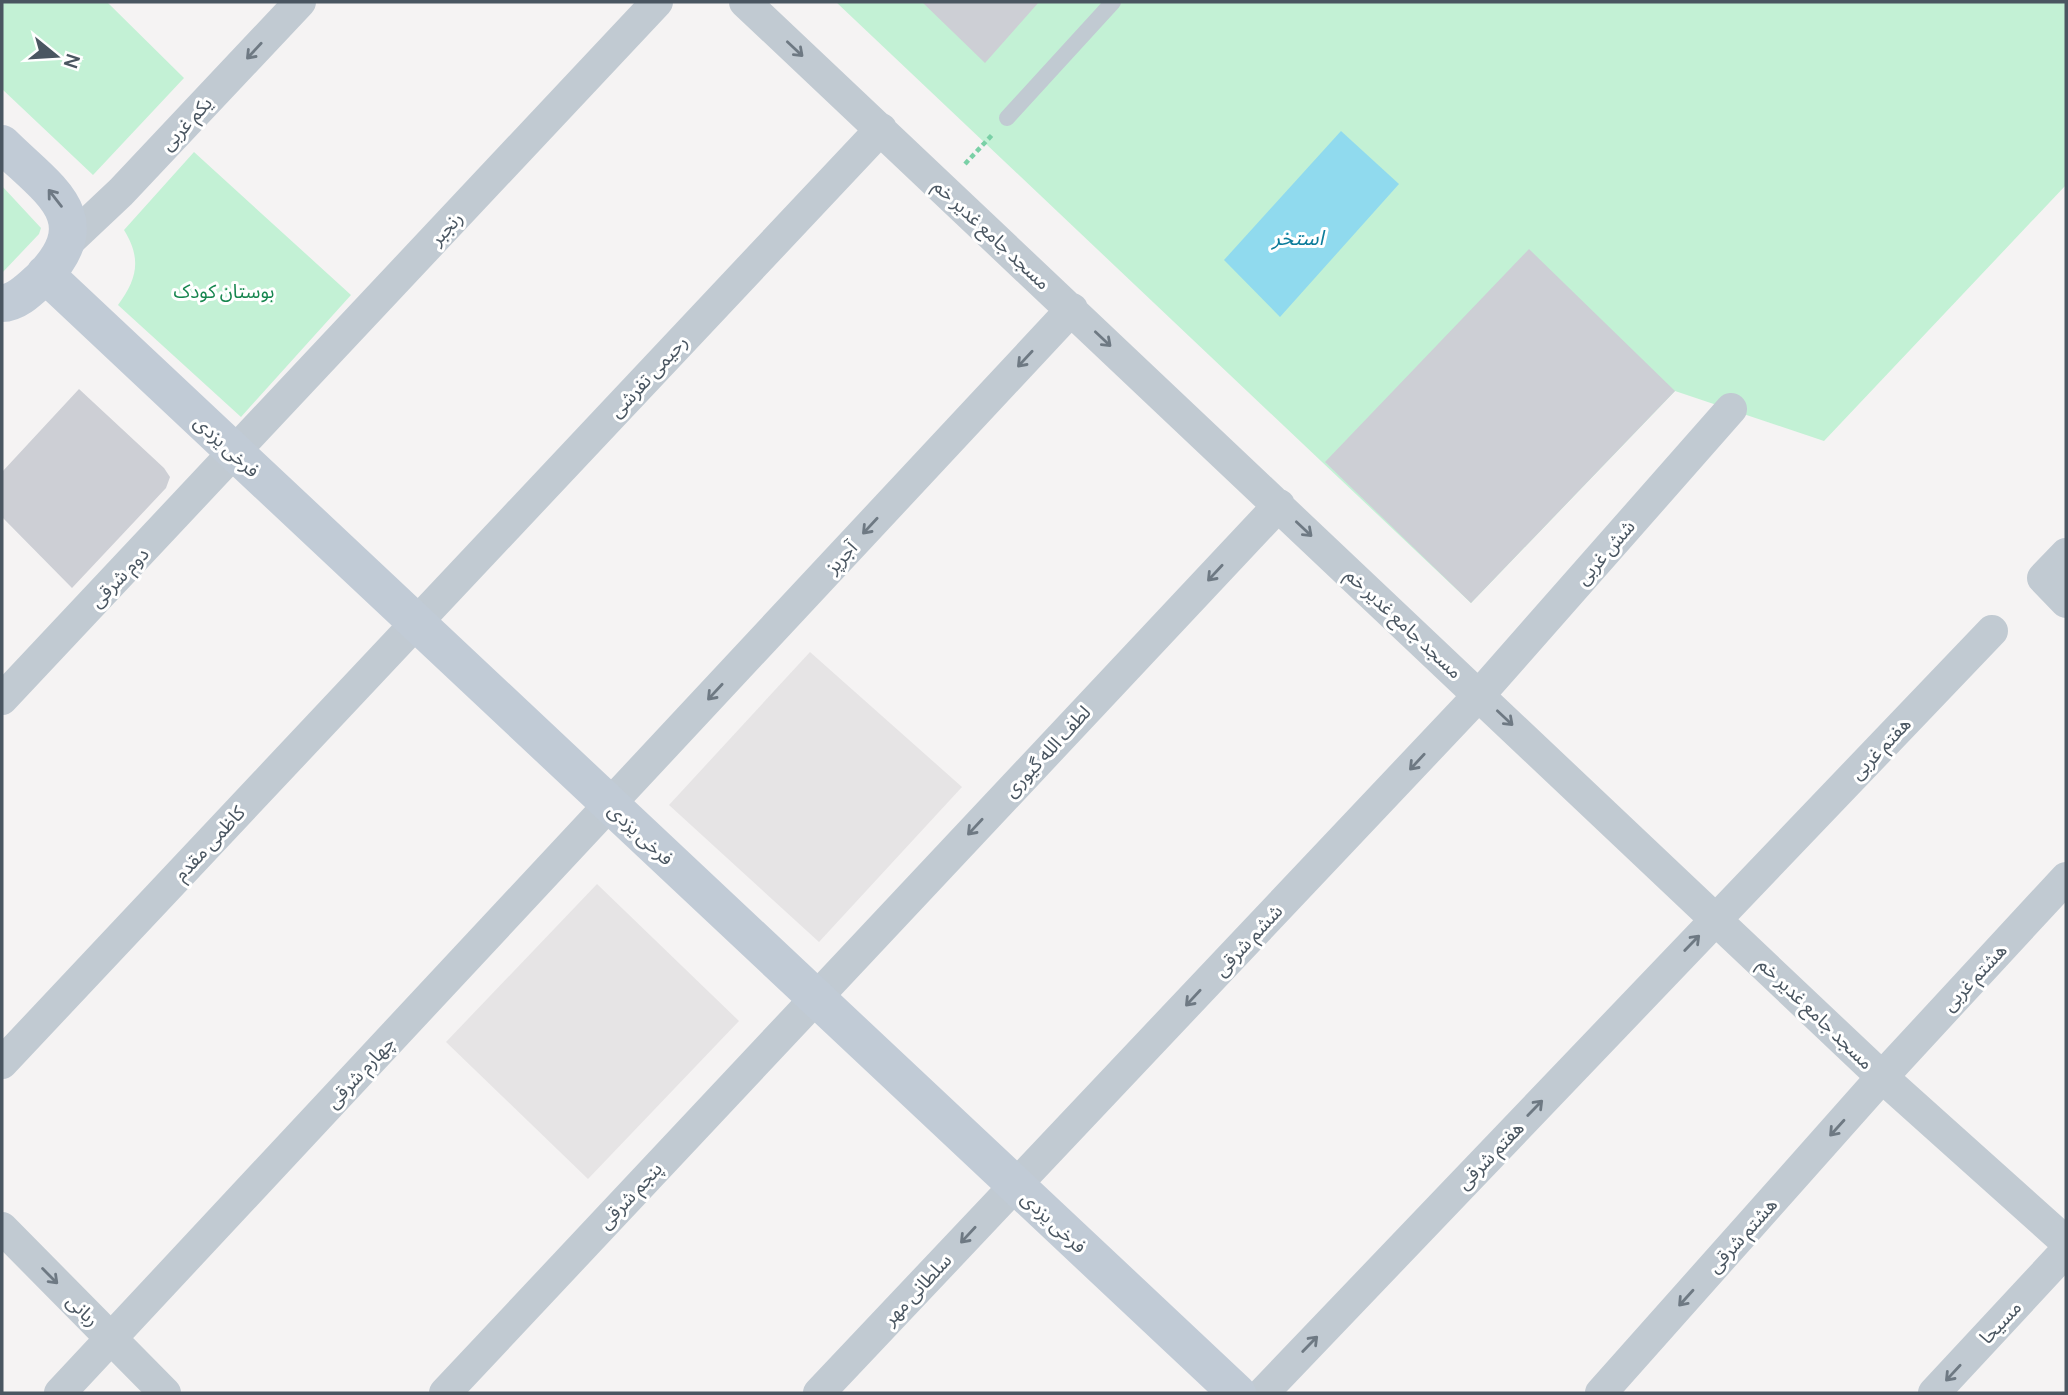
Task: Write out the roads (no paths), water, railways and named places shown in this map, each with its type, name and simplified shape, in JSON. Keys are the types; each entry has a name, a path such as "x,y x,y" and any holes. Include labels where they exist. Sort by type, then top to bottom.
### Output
{"main road":[{"path":"2,144 53,195 68,218 69,241 45,274 4,306"},
{"name":"فرخی یزدی","path":"45,274 1237,1393"}],"street":[{"name":"یکم غربی","path":"69,241 121,192 300,2"},
{"name":"رنجبر","path":"235,454 657,2"},
{"name":"مسجد جامع غدیر خم","path":"745,2 1716,917 1882,1077 2066,1242"},
{"name":"رحیمی تفرشی","path":"416,623 881,129"},
{"name":"آجرپز","path":"610,805 1072,309"},
{"name":"شش غربی","path":"1480,694 1731,409"},
{"name":"دوم شرقی","path":"2,699 235,454"},
{"name":"لطف الله گیوری","path":"815,998 1279,505"},
{"path":"2066,554 2043,578 2066,601"},
{"name":"کاظمی مقدم","path":"2,1063 416,623"},
{"name":"هفتم غربی","path":"1716,917 1992,631"},
{"name":"ششم شرقی","path":"1015,1185 1480,694"},
{"name":"چهارم شرقی","path":"60,1393 610,805"},
{"name":"هشتم غربی","path":"1882,1077 2066,878"},
{"name":"هفتم شرقی","path":"1263,1393 1716,917"},
{"name":"پنجم شرقی","path":"445,1393 815,998"},
{"name":"هشتم شرقی","path":"1601,1393 1882,1077"},
{"name":"سلطانی مهر","path":"819,1393 1015,1185"},
{"name":"ربانی","path":"2,1228 165,1393"},
{"name":"مسیحا","path":"1934,1393 2066,1251"}],"lane":[{"path":"1007,118 1113,2"}],"water":[{"name":"استخر","path":"1341,131 1399,184 1280,317 1224,260"}],"park label":[{"name":"بوستان کودک","path":"224,291"}]}
